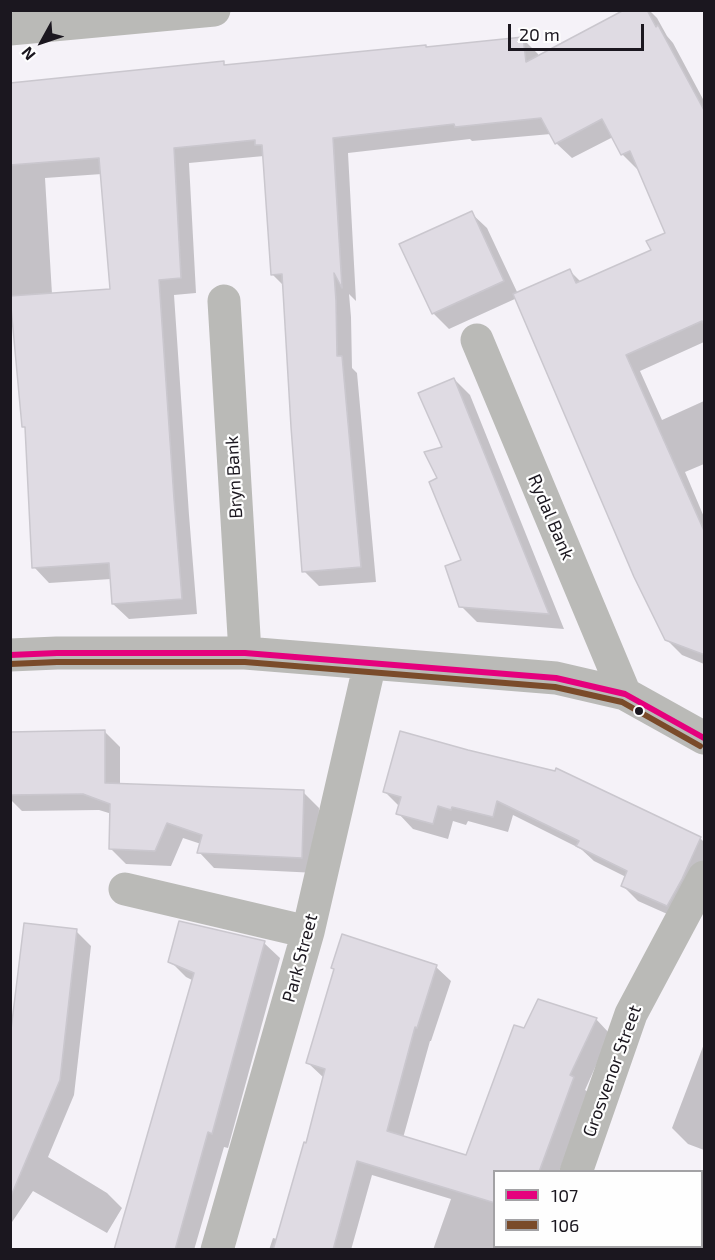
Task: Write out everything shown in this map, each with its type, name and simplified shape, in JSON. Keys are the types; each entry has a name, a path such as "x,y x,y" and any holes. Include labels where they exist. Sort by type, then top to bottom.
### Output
{"street":[{"path":"10,29 214,10"},
{"name":"Bryn Bank","path":"224,301 245,653"},
{"name":"Rydal Bank","path":"477,340 625,694"},
{"path":"10,655 245,653 556,678 625,694 705,738"},
{"name":"Park Street","path":"217,1250 308,932 370,663"},
{"name":"Grosvenor Street","path":"577,1170 631,1014 705,877"},
{"path":"125,889 308,932"}],"building":[{"path":"624,10 647,10 656,27 658,25 705,112 705,326 702,321 626,355 705,533 705,655 665,640 634,577 513,294 570,269 576,283 651,250 646,241 665,233 630,151 621,155 602,119 555,144 541,118 455,127 454,124 333,138 342,288 334,273 337,356 342,356 361,567 302,572 282,274 271,275 262,145 255,145 255,140 174,148 181,278 159,280 182,599 112,604 109,563 32,568 25,427 22,427 10,296 110,289 99,158 10,165 10,83 224,61 224,65 523,37 526,62"},
{"path":"472,211 504,281 432,314 399,244"},
{"path":"454,378 549,614 459,607 445,566 461,560 429,482 437,478 424,452 442,447 418,393"},
{"path":"105,730 105,783 304,790 302,858 197,853 202,835 167,823 155,851 109,849 110,804 83,794 10,795 10,732"},
{"path":"400,731 555,771 556,768 701,837 667,906 621,886 627,871 576,846 579,841 497,801 493,817 438,806 433,824 396,814 401,797 383,792"},
{"path":"179,921 265,941 212,1134 208,1132 175,1250 114,1250 194,973 168,962"},
{"path":"24,923 77,929 60,1080 11,1196 10,1038"},
{"path":"342,934 437,965 417,1028 415,1027 387,1131 466,1155 514,1025 524,1028 538,999 597,1018 570,1075 574,1077 540,1170 493,1170 493,1202 357,1161 333,1250 273,1250 304,1142 306,1143 325,1069 306,1063 334,969 331,968"}],"transit line":[{"name":"107","path":"10,655 245,653 556,678 625,694 704,738"},
{"name":"106","path":"10,664 245,662 555,687 622,702 700,746"}]}
